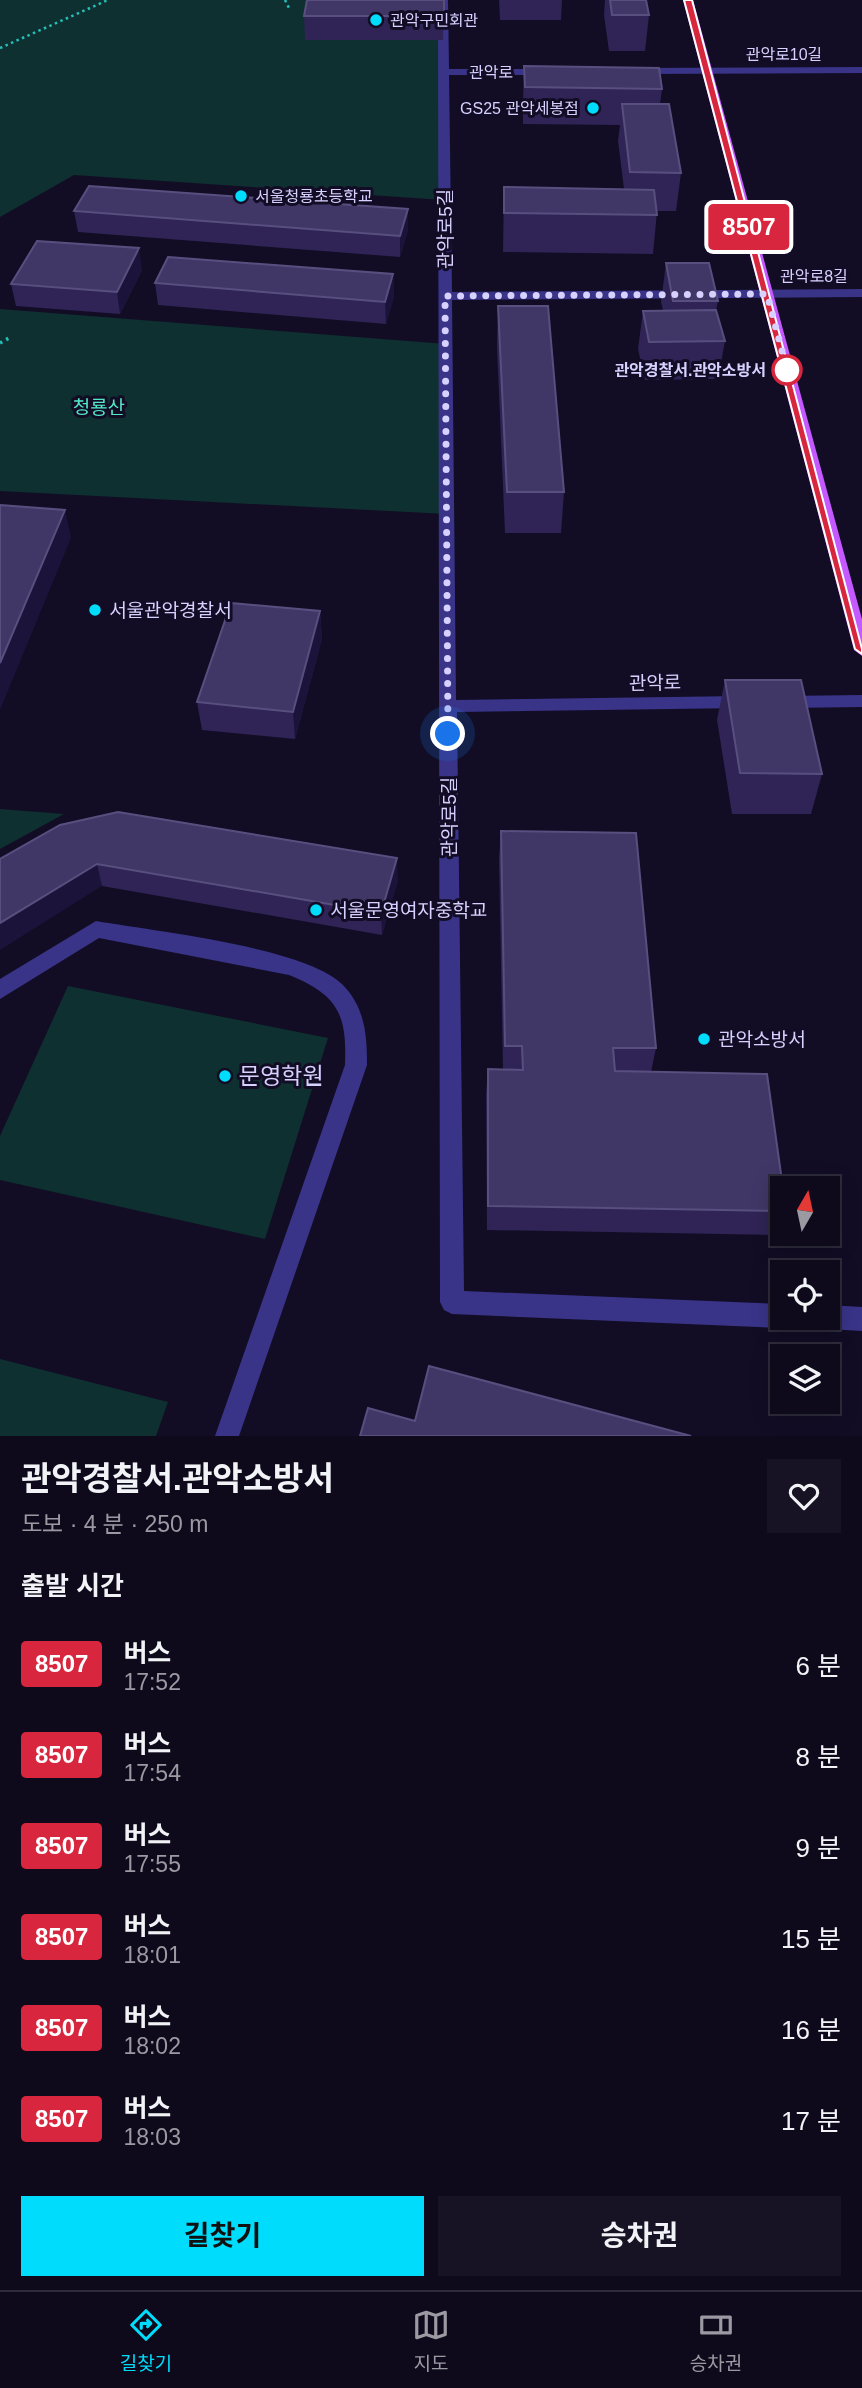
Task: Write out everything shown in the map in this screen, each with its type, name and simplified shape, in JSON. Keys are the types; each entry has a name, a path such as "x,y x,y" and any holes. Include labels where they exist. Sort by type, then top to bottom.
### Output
{"main road":[{"path":"688,0 862,650"}],"street":[{"name":"관악로5길","path":"443,0 452,1303 770,1315"},
{"name":"관악로10길","path":"706,71 862,70"},
{"name":"관악로","path":"444,72 554,71"},
{"path":"624,71 706,71"},
{"name":"관악로8길","path":"767,294 862,293"},
{"path":"445,296 767,294"},
{"name":"관악로","path":"448,706 862,701"},
{"path":"0,990 96,929 300,968 332,987 351,1013 357,1028 356,1065 227,1436"},
{"path":"840,1318 862,1319"}],"path":[{"path":"0,48 63,17 108,0"},
{"path":"285,0 289,10"},
{"path":"0,343 9,338"}],"green space":[{"path":"0,0 314,0 306,40 443,40 444,200 74,175 0,217"},
{"name":"청룡산","path":"0,309 446,344 447,514 0,491"},
{"path":"0,809 64,814 0,849"},
{"path":"68,986 328,1038 265,1239 0,1180 0,1136"},
{"path":"0,1359 168,1402 156,1436 0,1436"}],"building":[{"path":"307,0 444,0 444,16 304,16"},
{"path":"610,0 646,0 649,15 612,15"},
{"path":"524,66 659,68 662,89 525,87"},
{"path":"622,104 669,104 681,173 630,172"},
{"path":"89,186 408,209 400,236 74,211"},
{"path":"504,187 654,190 657,215 504,213"},
{"path":"37,241 139,248 117,292 11,284"},
{"path":"168,257 393,274 385,302 155,283"},
{"path":"666,263 709,263 718,301 673,301"},
{"path":"498,306 548,306 564,492 507,492"},
{"path":"716,310 725,341 649,342 643,311"},
{"path":"0,505 65,510 0,663"},
{"path":"231,603 320,611 293,712 197,702"},
{"path":"725,680 801,680 822,774 740,773"},
{"path":"118,812 397,858 381,913 97,864 0,923 0,859 60,825"},
{"path":"501,831 636,833 656,1048 613,1048 615,1071 767,1074 781,1176 770,1176 770,1211 488,1206 488,1069 523,1070 522,1046 505,1046"},
{"path":"429,1366 691,1436 360,1436 368,1408 415,1421"}],"bus line":[{"name":"8507","path":"688,0 862,649"}],"place":[{"name":"관악구민회관","path":"376,20"},
{"name":"GS25 관악세봉점","path":"593,108"},
{"name":"서울청룡초등학교","path":"241,196"},
{"name":"관악경찰서.관악소방서","path":"787,370"},
{"name":"서울관악경찰서","path":"95,610"},
{"name":"서울문영여자중학교","path":"316,910"},
{"name":"관악소방서","path":"704,1039"},
{"name":"문영학원","path":"225,1076"}],"route":[{"path":"448,734 445,296 767,294 787,370"}]}
